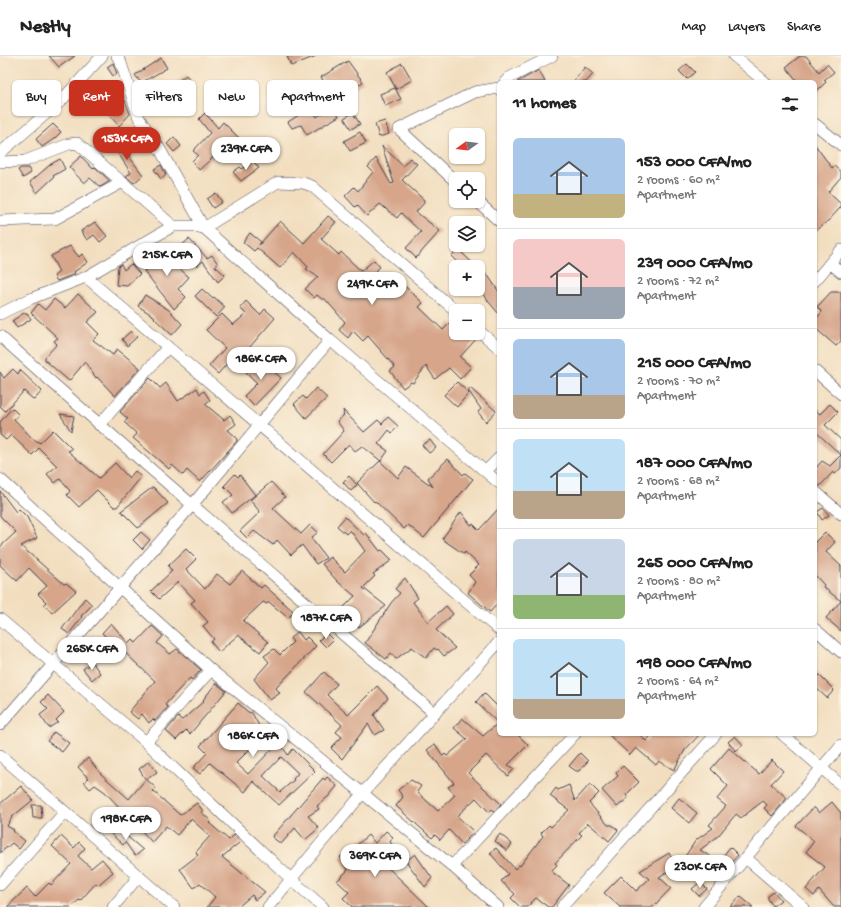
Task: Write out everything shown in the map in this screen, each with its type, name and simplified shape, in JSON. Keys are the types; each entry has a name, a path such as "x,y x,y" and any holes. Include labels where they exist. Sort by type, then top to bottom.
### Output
{"street":[{"path":"0,153 61,101 102,56"},
{"path":"117,56 121,63 139,118 158,146 204,228 330,340 497,481"},
{"path":"507,80 552,56"},
{"path":"734,56 763,80"},
{"path":"449,175 399,129 475,92 497,88"},
{"path":"817,126 841,146"},
{"path":"0,162 25,161 69,144 77,143 121,183 173,226"},
{"path":"0,314 30,299 86,277 173,226 194,226 204,228 278,182 303,183 312,186 449,305"},
{"path":"0,221 55,219 121,183"},
{"path":"485,208 497,219"},
{"path":"817,279 841,250"},
{"path":"830,263 841,272"},
{"path":"86,277 258,426 497,628"},
{"path":"0,336 98,425 193,504 435,714"},
{"path":"485,336 497,346"},
{"path":"0,725 193,504 330,340"},
{"path":"98,425 168,347"},
{"path":"817,372 841,394"},
{"path":"486,471 497,460"},
{"path":"0,479 211,670 452,866 498,907"},
{"path":"817,493 841,514"},
{"path":"0,619 146,742 292,880 323,907"},
{"path":"817,630 841,652"},
{"path":"268,907 362,794 497,644"},
{"path":"146,742 211,670"},
{"path":"452,866 573,736"},
{"path":"562,907 714,736"},
{"path":"784,736 841,785"},
{"path":"704,907 841,745"},
{"path":"0,755 174,907"},
{"path":"0,885 65,812"},
{"path":"746,859 803,907"},
{"path":"113,907 139,876"}],"building":[{"path":"49,56 75,56 59,67"},
{"path":"287,56 316,56 291,66"},
{"path":"800,56 806,56 819,72 827,64 834,72 824,80 826,82 817,91 817,80 796,80 786,67"},
{"path":"161,58 167,68 146,80 139,80 135,75"},
{"path":"348,61 363,82 358,86 358,80 323,80 321,77"},
{"path":"113,63 117,74 113,76 107,67"},
{"path":"402,63 412,80 396,89 387,72"},
{"path":"687,64 695,72 687,79 679,71"},
{"path":"585,67 593,74 588,80 575,80"},
{"path":"539,70 544,80 521,80"},
{"path":"186,75 190,80 180,80"},
{"path":"395,88 401,99 385,106 380,94"},
{"path":"124,98 130,114 119,126 110,116 124,116"},
{"path":"204,114 204,116 208,116 218,128 223,122 240,139 232,145 230,142 199,170 192,161 198,155 193,151 210,133 199,119"},
{"path":"297,116 339,116 307,135 301,125 292,128 288,122"},
{"path":"348,116 355,116 360,124 351,129 344,118"},
{"path":"385,121 389,134 379,137 375,124"},
{"path":"53,124 61,132 42,147 36,139"},
{"path":"360,132 366,143 350,151 344,141"},
{"path":"113,135 143,175 134,183 126,176 131,173 108,138"},
{"path":"174,137 181,146 174,152 167,144"},
{"path":"382,146 403,166 410,158 417,164 402,180 424,200 424,203 416,212 440,231 416,258 406,248 421,232 401,213 397,218 380,204 367,216 357,205 355,207 345,196 354,187 358,191 373,172 368,167 376,158 391,184 394,183"},
{"path":"817,148 832,168 834,166 841,172 841,177 828,192 841,204 841,207 829,220 817,229"},
{"path":"81,156 93,169 95,167 110,181 100,187 90,178 84,183 69,167"},
{"path":"60,159 65,169 53,176 54,177 37,193 30,182 51,164"},
{"path":"253,161 259,168 241,181 233,172 240,167 242,169"},
{"path":"161,165 166,175 161,179 154,169"},
{"path":"21,168 28,168 31,173 23,178 18,170"},
{"path":"216,193 222,202 213,208 207,199"},
{"path":"328,216 336,222 321,239 339,255 341,252 361,271 374,260 380,267 372,274 392,288 399,281 423,303 419,307 443,330 449,324 449,340 475,340 460,357 471,367 460,379 449,368 435,379 426,366 413,383 411,382 403,388 390,371 395,367 368,336 363,341 353,331 348,338 339,330 345,322 324,298 323,300 317,295 314,298 305,289 318,277 306,269 308,267 294,252 280,268 257,248 254,251 243,242 250,233 261,242 259,245 280,221 304,243"},
{"path":"95,222 107,236 100,242 94,235 87,240 81,231"},
{"path":"189,239 207,258 212,255 218,264 215,266 225,275 218,282 203,261 197,266 180,247"},
{"path":"70,246 79,257 82,254 88,262 74,272 75,274 57,281 54,276 59,272 51,256"},
{"path":"155,247 189,277 178,289 186,297 174,309 144,271 154,263 147,256"},
{"path":"456,252 461,252 469,260 455,260 451,256"},
{"path":"121,264 124,270 131,264 140,274 127,286 116,285 118,267"},
{"path":"485,274 497,289 497,312 485,296"},
{"path":"202,289 225,307 216,317 195,296"},
{"path":"831,292 841,292 841,341 836,346 817,330 817,318 822,312 817,307"},
{"path":"78,294 98,312 87,322 99,334 93,340 113,355 117,349 140,368 115,396 97,377 96,378 85,362 69,381 45,360 45,357 57,344 54,341 58,338 31,313 38,304 45,310 54,299 65,308"},
{"path":"145,295 169,310 182,324 172,335 154,318 155,317 138,306"},
{"path":"246,301 260,315 265,309 275,318 236,363 231,359 218,374 209,366 225,348 206,330 222,314 233,325 246,314 240,308"},
{"path":"24,313 27,313 31,319 17,328 12,321"},
{"path":"131,331 137,337 127,346 122,339"},
{"path":"259,358 281,378 254,406 244,396 257,383 246,372"},
{"path":"13,369 18,374 20,370 42,391 34,400 24,391 5,411 0,406 0,372 4,378"},
{"path":"150,378 160,388 166,383 178,401 197,388 200,394 204,391 210,400 205,404 224,420 230,415 236,424 228,430 236,437 237,441 200,482 187,470 183,475 172,465 169,469 133,438 137,434 124,422 128,419 120,412"},
{"path":"457,382 469,393 457,407 444,395"},
{"path":"316,388 327,398 306,418 294,404 303,396 306,399"},
{"path":"470,388 496,411 486,422 478,412 481,409 468,390"},
{"path":"830,404 838,412 825,425 841,440 841,455 817,433 817,412 820,414"},
{"path":"12,408 19,415 14,419 32,438 40,443 53,430 72,449 68,451 99,478 115,463 129,478 135,471 141,477 117,507 114,507 97,490 79,507 67,495 70,491 60,479 55,483 47,474 57,466 39,448 32,455 11,435 6,440 0,435 0,422"},
{"path":"343,410 364,432 378,420 382,424 388,417 398,426 392,433 389,430 378,444 388,451 381,461 362,446 355,451 349,444 331,462 323,454 344,431 337,421 344,415"},
{"path":"60,414 74,416 71,431"},
{"path":"430,440 436,448 429,453 422,445"},
{"path":"841,455 841,468 835,474 833,472 820,486 817,485 817,467 822,461 830,466"},
{"path":"448,459 463,475 465,473 473,479 424,538 408,525 404,529 375,501 374,502 357,483 380,461 398,478 406,467 433,487 428,478"},
{"path":"235,474 238,477 240,475 255,495 232,513 223,502 233,495 224,486"},
{"path":"349,476 357,485 351,491 343,482"},
{"path":"271,482 285,497 273,508 301,534 310,525 318,532 311,538 326,558 316,564 302,545 291,555 277,540 273,545 254,531 247,538 240,531 260,512 250,500"},
{"path":"153,487 168,503 138,528 121,511"},
{"path":"0,491 16,512 19,509 27,517 37,538 21,546 64,584 66,583 76,591 52,613 44,604 46,602 38,594 47,586 29,568 17,581 0,565 0,547 16,532 0,516"},
{"path":"823,508 829,515 822,520 817,512"},
{"path":"497,510 497,604 490,612 468,593 475,582 469,575 479,565 465,552 464,554 442,539 461,512 471,525 473,524 479,530"},
{"path":"345,517 364,535 366,533 380,551 382,550 392,560 373,574 375,576 363,588 386,606 358,628 348,615 346,617 340,611 355,596 337,581 322,564 330,557 345,572 365,551 350,530 346,534 337,526"},
{"path":"141,532 150,540 142,549 133,540"},
{"path":"825,532 835,542 826,552 841,566 841,601 823,587 824,585 817,577 817,540"},
{"path":"186,549 196,559 186,569 205,589 217,574 230,584 242,571 261,588 264,585 294,612 288,618 269,602 267,604 263,602 243,621 268,642 260,652 238,635 219,652 211,642 214,639 203,626 208,622 191,603 195,600 178,582 159,599 151,591 172,571 168,566"},
{"path":"405,578 418,598 413,602 428,622 446,606 453,614 436,630 455,648 444,656 438,649 437,650 434,648 426,658 412,647 396,659 391,653 386,659 365,643 391,603 400,593 395,589"},
{"path":"85,598 92,605 81,616 82,617 69,634 62,629"},
{"path":"841,601 841,631 826,618"},
{"path":"111,623 128,643 132,639 136,643 152,626 163,636 157,643 170,654 177,649 201,670 192,680 190,678 172,697 165,705 168,707 155,721 153,719 149,723 142,714 138,719 129,712 155,681 102,633"},
{"path":"298,632 304,640 307,637 316,646 276,688 280,693 270,700 254,679 269,662 264,656 274,649 280,655 293,642 290,638"},
{"path":"326,633 333,640 326,647 319,640"},
{"path":"92,662 100,673 92,680 83,669"},
{"path":"324,672 337,684 327,695 348,715 377,686 388,698 374,715 384,730 375,735 368,724 342,759 331,748 342,737 336,732 342,725 306,692"},
{"path":"817,673 834,690 827,698 817,689"},
{"path":"216,683 226,691 190,734 186,730 176,740 166,731 178,717 182,720 204,701 203,700"},
{"path":"484,693 497,706 497,722 476,702"},
{"path":"48,695 64,712 56,720 58,722 49,728 40,715 48,709 41,702"},
{"path":"238,703 248,712 252,713 264,735 236,763 248,774 279,742 288,755 293,749 315,771 279,805 253,781 245,792 210,763 200,774 193,768 207,753 200,746","holes":["281,757 298,773 293,779 294,780 280,792 263,776"]},
{"path":"462,718 483,736 497,724 497,736 519,736 528,745 508,765 514,769 508,776 486,755 468,773 501,804 494,811 492,809 489,812 476,798 457,816 474,832 462,844 449,830 440,840 435,835 432,838 396,806 403,797 398,790 411,780 421,786 417,792 438,811 455,795 448,787 454,783 427,750 435,744 443,756 445,754 447,756 467,739 454,728"},
{"path":"54,732 69,743 62,752 47,741"},
{"path":"610,736 641,736 646,741 651,736 698,736 685,750 674,770 659,761 656,765 636,748 630,755"},
{"path":"735,736 743,745 736,751 728,742"},
{"path":"729,748 759,774 772,760 783,771 771,784 787,798 772,816 764,808 767,805 763,801 741,818 736,814 718,836 700,850 711,857 698,875 680,864 696,840 713,828 709,825 726,806 717,799 728,786 711,769"},
{"path":"580,753 588,761 579,771 576,771 569,766"},
{"path":"88,758 101,774 129,799 146,779 156,788 153,791 180,815 197,803 203,811 201,812 211,821 209,823 229,840 234,835 240,842 222,857 265,892 255,900 252,895 238,907 207,907 215,897 200,883 194,888 180,869 198,855 196,852 210,836 191,819 177,835 166,826 152,842 105,792 95,785 90,789 84,782 88,778 78,767"},
{"path":"149,761 157,772 146,780 139,769"},
{"path":"623,766 639,782 626,795 628,798 617,807 602,790 618,776 616,773"},
{"path":"327,777 337,786 329,796 317,806 319,809 308,816 319,828 305,840 295,828 281,844 272,837 323,778 325,780"},
{"path":"590,784 599,793 589,803 608,825 612,825 618,830 609,841 588,823 579,833 582,835 555,863 557,865 551,871 569,885 552,907 548,907 536,898 527,907 520,907 511,898 515,894 501,881 508,874 490,853 496,848 515,869 519,865 520,866 543,836 541,833 549,825 551,827 569,810 550,796 556,788 558,790 569,785 575,801"},
{"path":"21,786 33,800 12,817 7,826 14,830 13,831 25,841 19,849 12,843 0,853 0,804"},
{"path":"679,798 697,813 689,823 671,808"},
{"path":"832,802 841,813 841,907 834,907 819,890 814,896 806,889 825,867 806,852 814,841 796,826 814,807 819,813"},
{"path":"32,805 41,805 42,818 33,818"},
{"path":"116,827 143,850 135,856 125,842 123,845 110,833"},
{"path":"386,831 393,837 390,842 395,848 380,860 429,907 352,907 343,898 349,892 337,881 348,870 340,857 356,846 368,835 375,843"},
{"path":"500,834 512,844 507,851 495,841"},
{"path":"61,836 74,848 79,842 85,848 78,856 91,868 102,859 113,872 98,885 96,883 80,901 79,900 71,907 7,907 27,888 35,897 49,883 51,885 71,864 52,846"},
{"path":"730,847 738,855 731,863 723,856"},
{"path":"669,853 677,866 659,877 671,888 653,907 620,907 604,893 621,876 636,891 649,879 640,871"},
{"path":"415,854 432,878 425,887 406,861"},
{"path":"700,882 707,889 699,896 692,889"},
{"path":"774,892 781,900 773,906 768,899 768,896"},
{"path":"740,896 753,907 730,907"}]}
